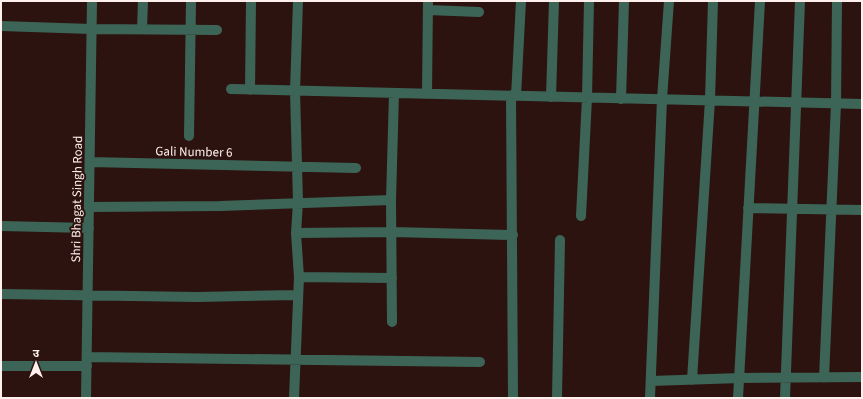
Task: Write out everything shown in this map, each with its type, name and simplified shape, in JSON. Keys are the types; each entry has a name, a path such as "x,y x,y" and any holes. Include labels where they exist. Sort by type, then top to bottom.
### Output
{"street":[{"name":"Shri Bhagat Singh Road","path":"86,398 92,1"},
{"path":"142,29 143,1"},
{"path":"189,136 191,1"},
{"path":"250,90 252,1"},
{"path":"294,398 299,277 296,233 298,202 295,91 298,1"},
{"path":"513,398 513,96 521,1"},
{"path":"551,97 554,1"},
{"path":"581,216 587,98 589,1"},
{"path":"621,98 624,1"},
{"path":"650,398 662,99 669,1"},
{"path":"692,380 710,100 713,1"},
{"path":"738,398 753,101 760,1"},
{"path":"785,398 800,1"},
{"path":"824,378 836,104 837,1"},
{"path":"427,94 428,6 479,12"},
{"path":"1,26 92,29 217,30"},
{"path":"231,89 862,104"},
{"path":"392,322 393,232 391,200 394,93"},
{"name":"Gali Number 6","path":"90,162 356,168"},
{"path":"89,207 220,206 298,202 391,200"},
{"path":"748,208 862,210"},
{"path":"1,226 89,228"},
{"path":"296,233 393,232 513,235"},
{"path":"557,398 560,240"},
{"path":"299,277 392,278"},
{"path":"1,294 197,297 298,294"},
{"path":"1,366 87,362 296,360 480,362"},
{"path":"651,381 740,378 862,377"}]}
